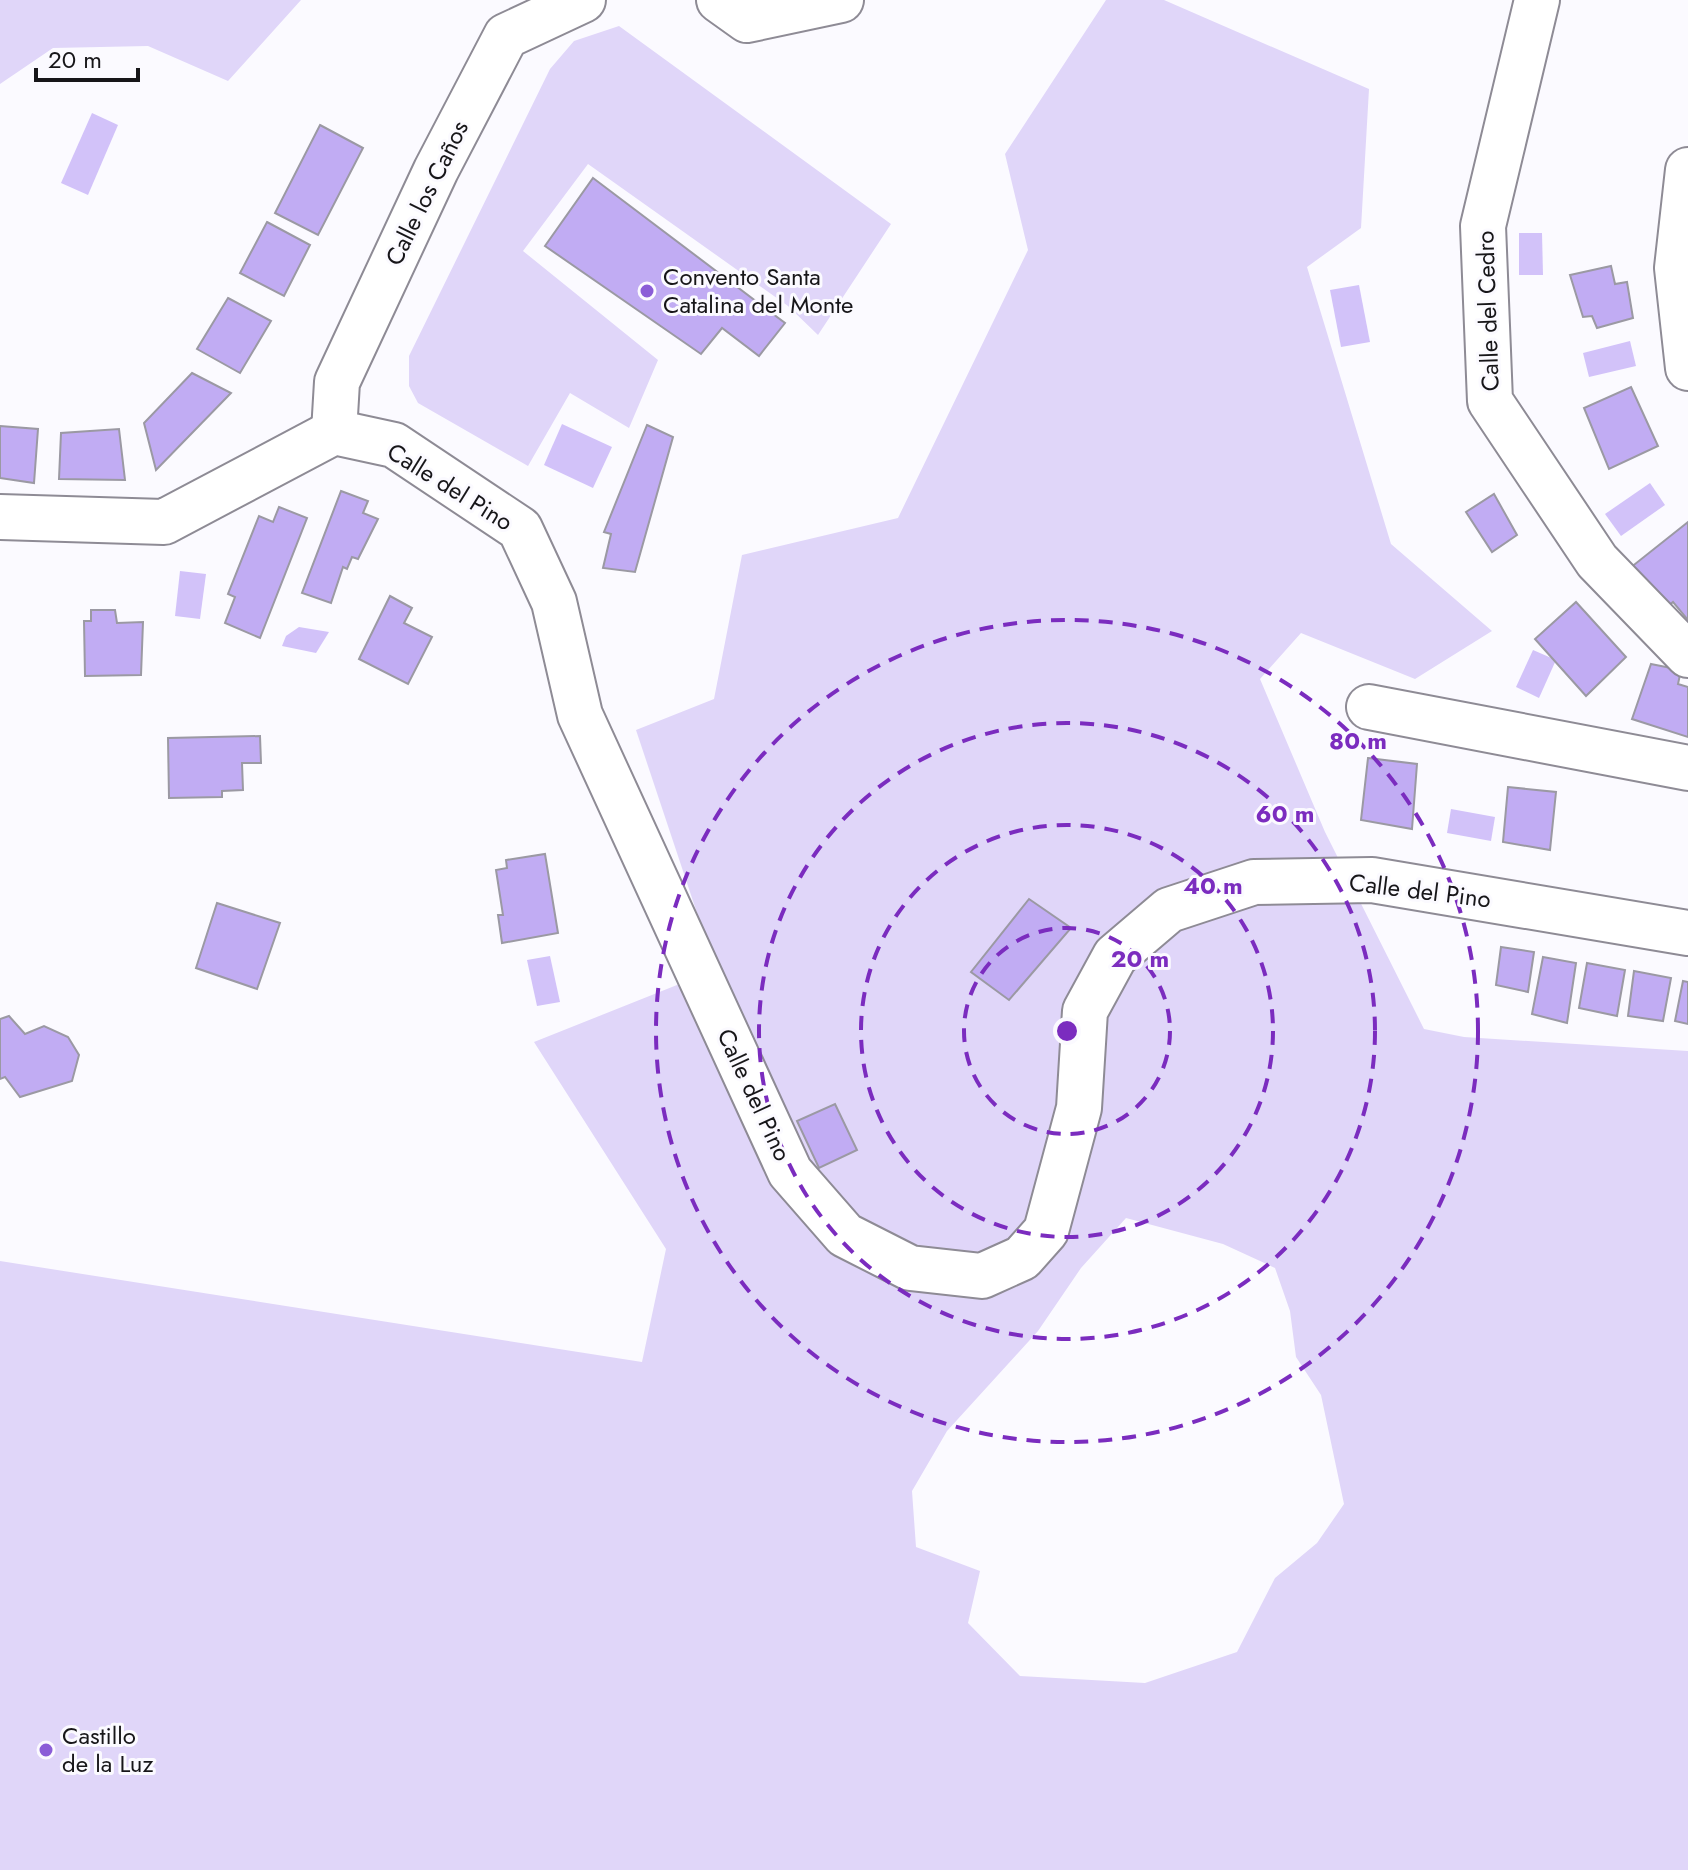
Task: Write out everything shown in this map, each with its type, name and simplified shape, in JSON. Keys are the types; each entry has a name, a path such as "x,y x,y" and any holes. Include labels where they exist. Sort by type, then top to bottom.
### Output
{"street":[{"name":"Calle los Caños","path":"334,432 337,382 436,170 506,36 583,0"},
{"path":"719,0 747,20 841,0"},
{"name":"Calle del Cedro","path":"1537,0 1483,226 1490,401 1597,561 1688,655"},
{"path":"1688,170 1677,268 1688,368"},
{"path":"0,517 164,522 334,432"},
{"name":"Calle del Pino","path":"334,432 394,445 520,529 554,602 580,715 790,1172 845,1235 910,1268 982,1276 1022,1258 1046,1231 1079,1108 1085,1011 1115,956 1169,910 1254,882 1372,880 1688,933"},
{"path":"1369,707 1688,768"}],"shaded area":[{"path":"0,0 301,0 228,81 148,46 53,48 0,84"},
{"path":"1106,0 1164,0 1369,89 1361,228 1307,267 1391,544 1492,631 1415,679 1301,633 1260,679 1325,832 1424,1029 1464,1037 1688,1051 1688,1870 0,1870 0,1261 642,1362 666,1249 534,1042 687,981 701,925 636,730 714,699 742,555 898,518 1028,250 1005,154","holes":["1126,1218 1223,1244 1275,1268 1290,1311 1296,1357 1321,1395 1344,1504 1317,1543 1275,1578 1237,1652 1145,1683 1020,1676 968,1623 980,1571 916,1547 912,1491 947,1431 1038,1331 1081,1268"]},
{"path":"619,26 891,224 818,335 788,306 588,164 523,251 658,360 629,428 570,393 528,466 418,403 409,386 409,356 550,69 574,41"},
{"path":"92,113 118,125 88,195 61,183"},
{"path":"1519,233 1542,233 1543,275 1519,275"},
{"path":"1359,285 1370,342 1341,347 1330,290"},
{"path":"1630,341 1636,366 1589,377 1583,353"},
{"path":"562,424 612,447 593,488 544,465"},
{"path":"1650,483 1665,505 1621,536 1605,514"},
{"path":"180,571 206,574 200,619 175,616"},
{"path":"299,627 329,632 316,653 282,646 286,636"},
{"path":"1533,650 1556,660 1539,698 1516,687"},
{"path":"1451,809 1495,817 1491,841 1447,833"},
{"path":"550,956 560,1002 537,1006 527,960"}],"building":[{"path":"320,125 363,148 318,235 275,213"},
{"path":"593,178 785,323 759,356 722,328 701,354 545,246"},
{"path":"267,222 310,245 284,296 240,273"},
{"path":"1611,266 1615,284 1627,282 1633,318 1597,328 1592,316 1583,317 1570,275"},
{"path":"228,298 271,321 240,373 197,349"},
{"path":"192,373 231,393 156,470 144,423"},
{"path":"1631,387 1658,446 1609,469 1584,408"},
{"path":"647,425 673,437 635,572 603,568 611,534 604,532"},
{"path":"0,426 38,429 34,483 0,478"},
{"path":"119,429 125,480 59,479 61,433"},
{"path":"341,491 368,501 363,513 378,519 358,559 352,557 347,569 343,567 331,603 302,593"},
{"path":"1494,494 1517,535 1492,552 1466,512"},
{"path":"279,507 307,518 260,638 225,623 235,597 228,594 259,516 273,522"},
{"path":"1688,522 1688,620 1673,602 1666,608 1630,568"},
{"path":"390,596 412,608 404,623 432,637 408,684 359,659"},
{"path":"1576,602 1626,657 1586,696 1535,639"},
{"path":"91,610 115,610 117,623 143,622 141,675 85,676 84,621 91,621"},
{"path":"1651,664 1681,670 1678,684 1688,687 1688,737 1632,719"},
{"path":"260,736 261,763 242,763 243,790 222,791 222,797 169,798 168,738"},
{"path":"1368,758 1417,764 1412,829 1361,820"},
{"path":"1508,787 1556,792 1550,850 1503,842"},
{"path":"545,854 558,933 502,943 498,915 503,915 496,870 507,868 506,860"},
{"path":"1029,899 1071,928 1009,1000 971,972"},
{"path":"217,903 280,923 257,989 196,968"},
{"path":"1501,947 1534,952 1528,992 1496,985"},
{"path":"1543,957 1576,963 1567,1023 1532,1014"},
{"path":"1587,963 1625,970 1617,1016 1579,1008"},
{"path":"1634,971 1671,978 1663,1021 1628,1016"},
{"path":"1683,981 1688,982 1688,1024 1675,1021"},
{"path":"9,1016 25,1034 44,1026 68,1037 79,1055 72,1081 20,1097 5,1077 0,1079 0,1019"},
{"path":"835,1104 857,1150 819,1168 797,1121"}],"place":[{"name":"Convento Santa Catalina del Monte","path":"647,291"},
{"name":"Castillo de la Luz","path":"46,1750"}]}
